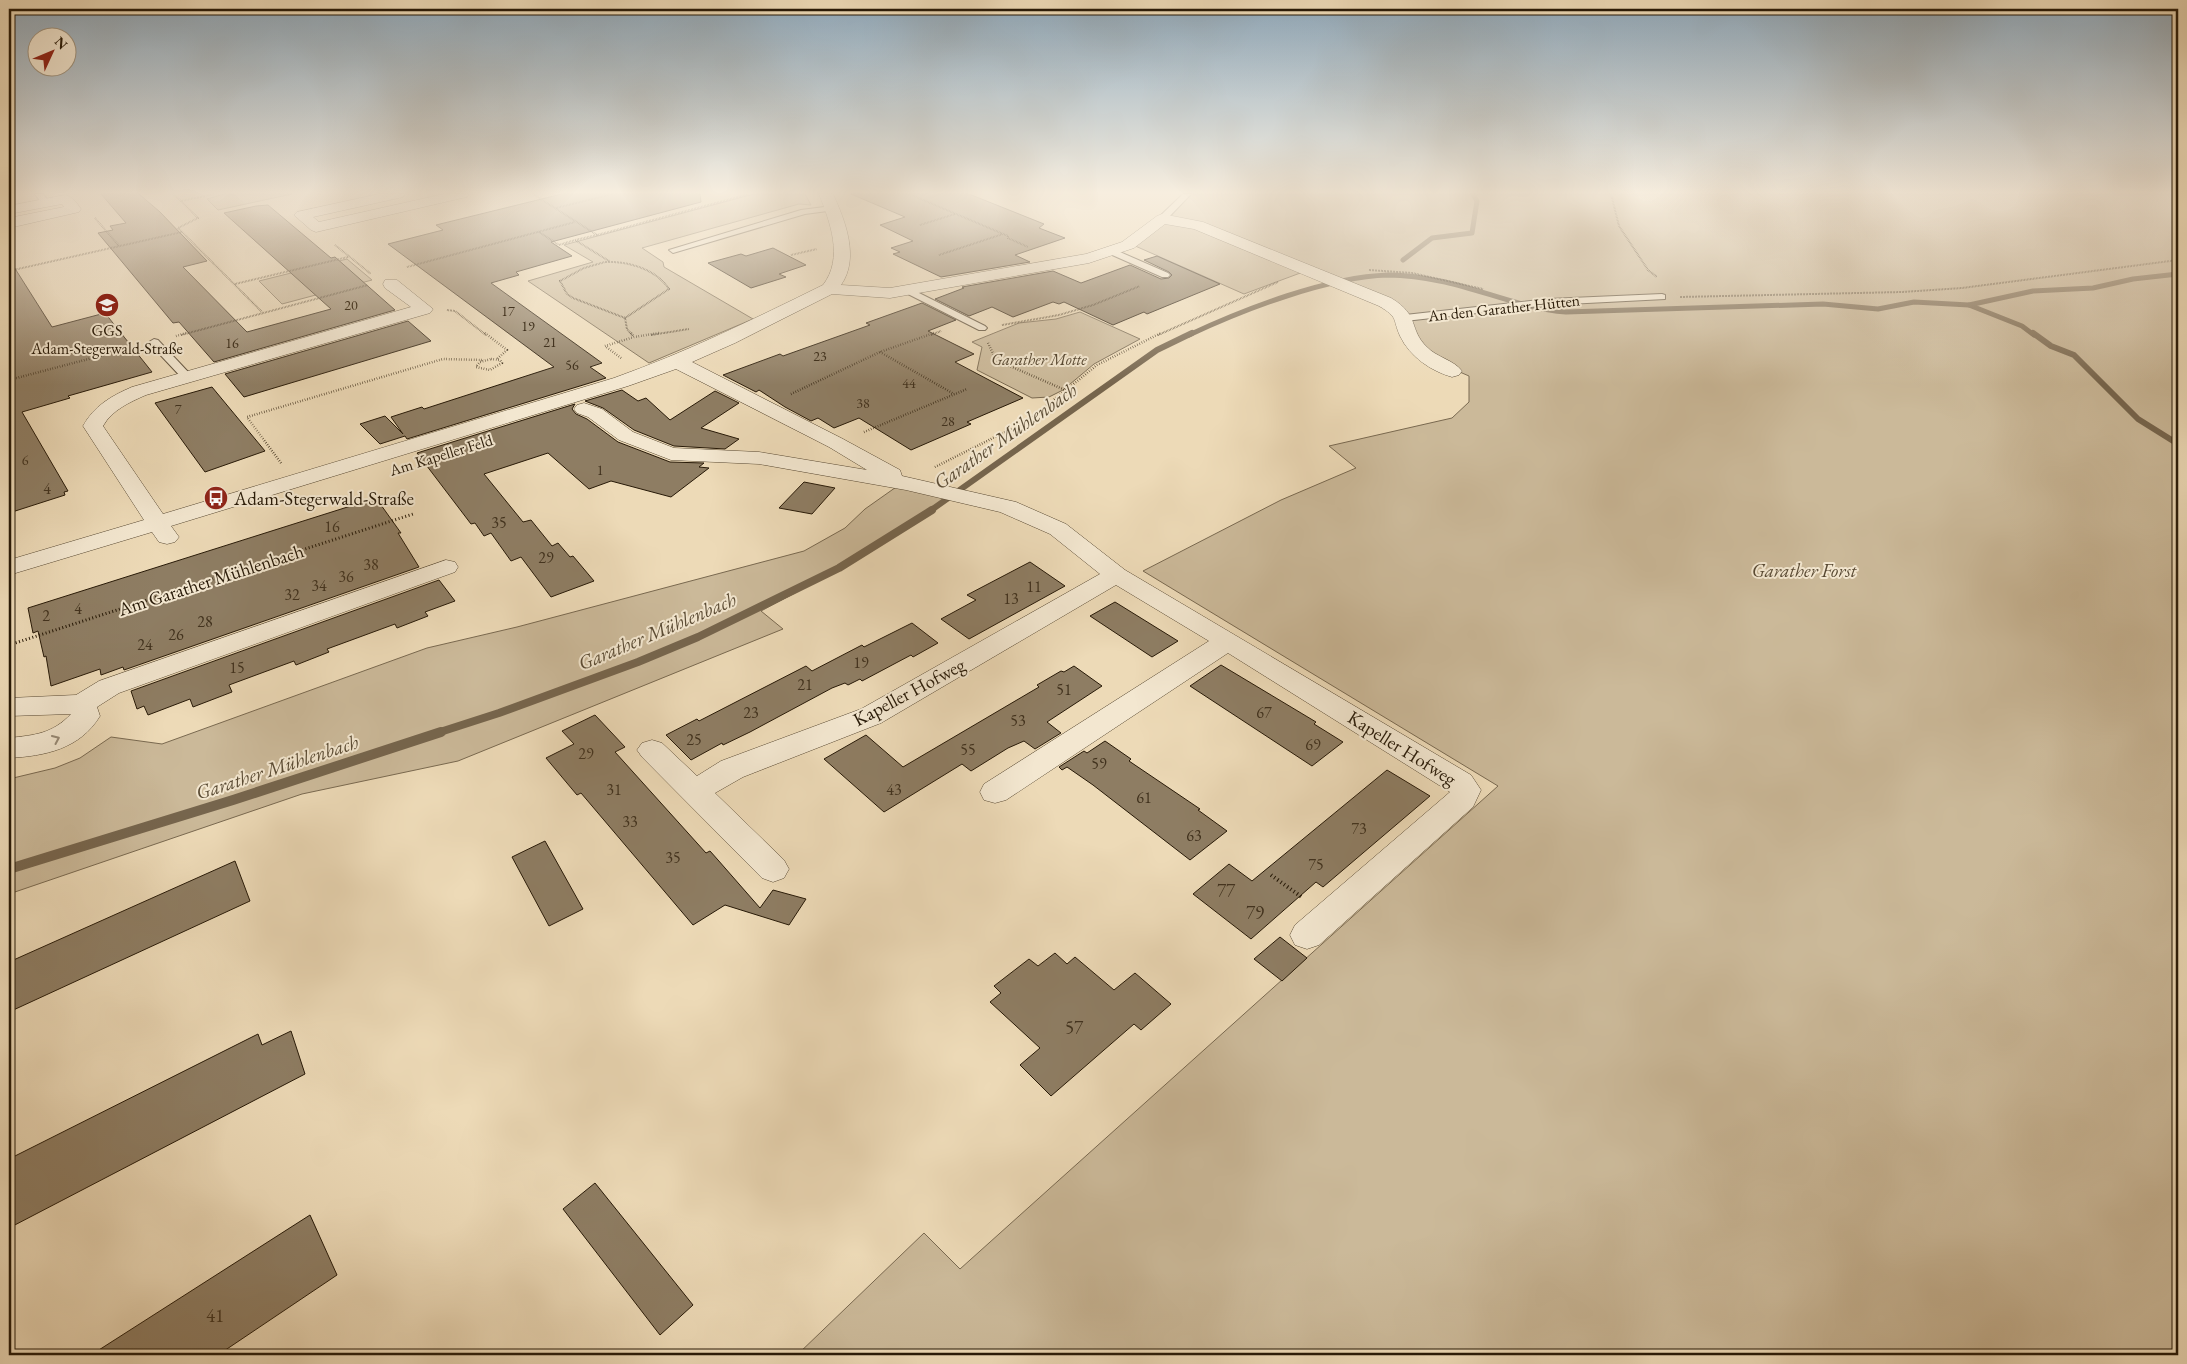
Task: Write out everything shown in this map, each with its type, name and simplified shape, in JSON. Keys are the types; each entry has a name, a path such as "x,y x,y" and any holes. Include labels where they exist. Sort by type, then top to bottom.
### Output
{"street":[{"path":"829,290 835,284 841,269 842,258"},
{"path":"829,290 890,293 1090,258"},
{"name":"An den Garather Hütten","path":"1279,258 1350,286 1393,306 1405,318 1413,343 1421,352 1434,362 1452,371"},
{"path":"164,531 93,426 97,417 122,398 138,391 424,309 392,278"},
{"name":"Am Kapeller Feld","path":"9,588 164,531 580,403 746,332 829,290"},
{"name":"Kapeller Hofweg","path":"677,362 836,443 906,483"},
{"name":"Kapeller Hofweg","path":"580,403 626,436 671,454 759,458 906,483 1008,507 1058,529 1116,575 1460,783 1466,790 1462,799 1307,935"},
{"name":"Am Kapeller Feld","path":"9,568 164,531"},
{"path":"9,708 82,704 109,687 446,567"},
{"name":"Kapeller Hofweg","path":"694,791 732,769 871,716 1116,575"},
{"path":"995,792 1228,641"},
{"path":"9,748 42,745 71,732 86,716 82,704"},
{"path":"652,750 773,869"}],"lane":[{"path":"1126,258 1165,275"},
{"path":"907,290 982,328"},
{"name":"An den Garather Hütten","path":"1405,318 1548,302 1662,297"},
{"path":"154,342 187,378"}],"path":[{"path":"9,271 68,258"},
{"path":"208,258 262,313"},
{"path":"234,284 345,258"},
{"path":"349,258 372,276 392,278"},
{"path":"9,380 392,278 457,258"},
{"path":"602,258 609,262 644,270 666,282 668,289 625,318"},
{"path":"1640,258 1648,270 1661,281"},
{"path":"1662,297 1902,292 1962,288 2178,260"},
{"path":"609,262 572,274 560,281 567,294 573,298 625,318"},
{"path":"1363,270 1391,270 1428,275 1488,290"},
{"path":"906,483 1029,420 1097,365 1134,345 1314,272"},
{"path":"1674,292 1680,297"},
{"path":"287,470 247,417 443,359 497,359 507,350 455,310 424,309"},
{"path":"625,318 627,329 634,337"},
{"path":"991,348 996,360 1065,390"},
{"path":"880,352 955,394"},
{"path":"484,360 478,364 478,368 495,368 502,363 497,359"},
{"path":"836,443 967,389"},
{"name":"Am Garather Mühlenbach","path":"9,645 413,514"},
{"path":"1271,875 1328,917"}],"green space":[{"path":"586,258 656,258 663,262 664,267 753,319 649,363 528,281 593,262"},
{"name":"Garather Forst","path":"1162,258 2178,258 2178,1355 797,1355 924,1233 960,1269 1498,786 1143,571 1281,500 1356,468 1329,446 1452,418 1469,402 1469,376 1439,363 1425,353 1407,316 1311,269 1244,294"},
{"path":"347,259 372,280 282,304 259,281"},
{"name":"Garather Motte","path":"1080,312 1140,339 1094,364 1063,390 1049,397 1032,398 977,370 982,347 972,342 1019,323 1056,319"},
{"path":"899,485 954,496 842,568 761,611 783,629 458,761 302,794 9,894 9,779 55,768 80,758 111,737 162,744 427,648 517,627 804,551 845,528 865,509"}],"building":[{"path":"119,258 204,258 207,261 183,267 247,332 331,309 274,258 336,258 395,310 214,362 179,322 173,323"},
{"path":"406,258 566,258 516,272 519,275 491,283 602,363 590,367 606,378 407,439 405,436 380,444 360,424 385,416 403,434 391,417 422,407 424,409 554,367"},
{"path":"728,258 792,258 806,265 779,274 786,277 751,288 708,263"},
{"path":"901,258 1021,258 1030,262 941,277"},
{"path":"1161,258 1220,284 1147,314 1144,312 1113,325 1064,302 1059,304 1053,302 1013,317 992,307 969,316 935,299 964,288 962,287 1053,271 1081,283 1130,265 1161,279 1169,278 1172,275 1144,260"},
{"path":"9,259 52,327 105,313 152,372 68,396 70,398 22,412 68,491 64,492 65,495 9,513"},
{"path":"922,303 956,320 928,331 974,354 955,362 1023,398 967,422 971,424 911,450 859,418 834,428 818,418 811,421 759,390 756,392 723,375 780,354 783,356 870,325 866,323"},
{"path":"408,321 431,341 244,397 225,374"},
{"path":"212,387 265,451 205,472 155,403"},
{"path":"622,390 638,401 646,398 670,420 715,391 739,403 701,428 739,439 725,449 674,446 634,430 603,408 585,401"},
{"path":"575,404 572,409 576,414 587,419 618,442 670,462 704,463 699,467 709,468 671,497 611,481 589,489 548,453 484,474 523,522 531,520 552,546 558,543 570,557 573,556 594,581 551,597 521,557 511,561 491,533 484,536 475,523 471,524 417,453"},
{"path":"804,482 835,488 812,514 779,508"},
{"path":"376,498 401,533 398,533 419,567 124,670 123,667 101,675 100,669 51,686 46,656 44,657 38,631 33,633 28,608"},
{"path":"1030,562 1065,586 969,639 941,619 976,600 967,595"},
{"path":"439,580 455,601 425,612 428,616 397,628 395,624 327,649 329,652 296,665 294,661 229,685 232,692 193,707 190,699 148,715 144,706 137,709 131,691"},
{"path":"1115,602 1178,641 1152,657 1090,616"},
{"path":"912,623 938,643 862,681 860,679 848,685 845,683 832,688 750,732 723,745 722,743 691,760 666,735 697,719 699,721 806,666 812,671 862,645 864,647"},
{"path":"1221,665 1316,722 1314,724 1343,742 1312,766 1190,686"},
{"path":"1074,666 1102,686 1047,722 1061,733 1035,749 1024,741 1008,748 971,771 962,764 884,812 824,759 866,735 903,767 1039,687 1037,685"},
{"path":"595,715 625,747 615,752 706,853 710,851 760,908 773,890 806,899 789,925 725,905 693,925 581,793 577,795 546,758 574,744 562,731"},
{"path":"1105,741 1131,759 1129,761 1200,809 1198,810 1227,831 1190,860 1093,785 1067,767 1062,770 1059,767 1084,751 1087,753"},
{"path":"1387,770 1430,796 1323,887 1316,882 1251,939 1193,894 1229,864 1252,881"},
{"path":"545,841 583,909 549,926 512,857"},
{"path":"235,861 250,901 9,1012 9,962"},
{"path":"1280,937 1307,958 1282,981 1254,959"},
{"path":"1055,953 1067,964 1075,957 1114,990 1135,973 1171,1004 1141,1030 1134,1024 1051,1096 1020,1065 1040,1048 990,1002 1001,993 994,986 1029,959 1038,966"},
{"path":"291,1031 305,1074 9,1228 9,1159 258,1034 262,1045"},
{"path":"595,1183 693,1305 660,1335 563,1209"},
{"path":"310,1215 337,1275 218,1355 91,1355"}],"waterway":[{"name":"Garather Mühlenbach","path":"1969,305 2033,291 2093,288 2133,279 2178,274"},
{"name":"Garather Mühlenbach","path":"1189,335 1260,305 1313,288 1364,277 1388,275 1445,282 1520,304 1566,312 1823,304 1878,309 1914,302 1969,305"},
{"path":"1969,305 2022,326 2034,335"},
{"name":"Garather Mühlenbach","path":"930,511 1157,350 1192,333"},
{"path":"2033,333 2051,346 2074,355 2138,419 2178,444"},
{"name":"Garather Mühlenbach","path":"437,733 499,713 638,662 698,637 839,568 932,510"},
{"name":"Garather Mühlenbach","path":"9,869 233,800 441,732"}],"place":[{"name":"GGS Adam-Stegerwald-Straße","path":"107,305"},
{"name":"Adam-Stegerwald-Straße","path":"216,498"}]}
